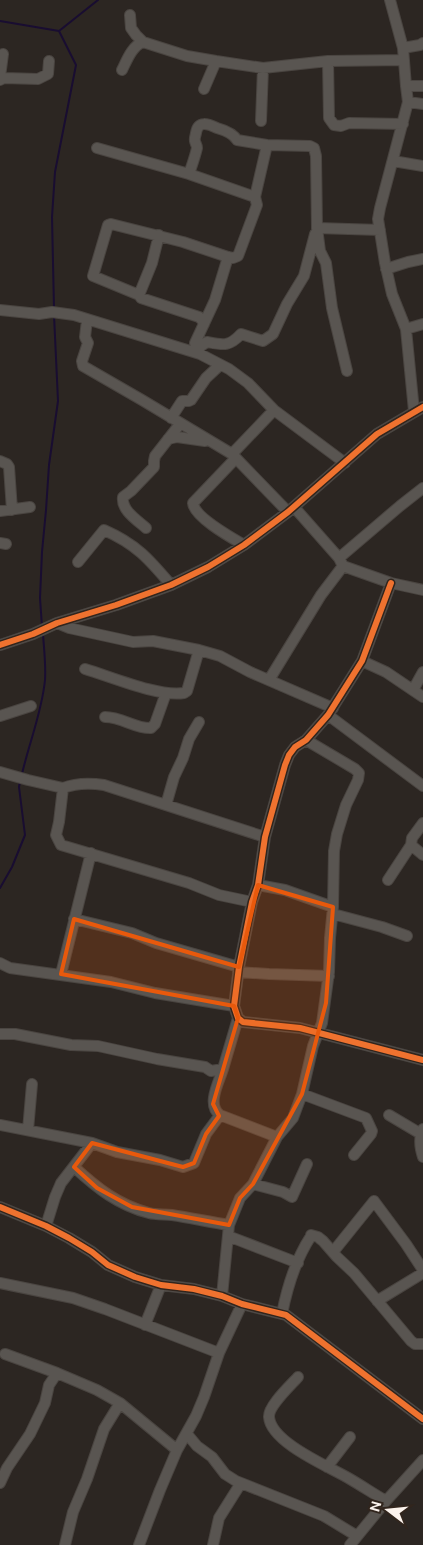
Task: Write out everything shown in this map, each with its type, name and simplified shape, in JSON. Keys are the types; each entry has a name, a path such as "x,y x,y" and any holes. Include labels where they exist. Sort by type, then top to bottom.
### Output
{"street":[{"path":"0,645 33,634 54,624 116,605 171,585 208,567 244,545 291,509 377,434 419,409 406,329 392,294 378,219 408,102 403,48 390,0"},
{"path":"130,15 131,28 144,42 187,56 216,61 263,68 328,61 404,60"},
{"path":"122,70 138,44 144,42"},
{"path":"403,48 423,43"},
{"path":"3,54 0,78 38,79 48,74 49,61"},
{"path":"204,89 216,61"},
{"path":"328,61 329,118 334,125 341,126 349,123 403,124"},
{"path":"261,121 263,68"},
{"path":"406,86 423,86"},
{"path":"408,102 423,104"},
{"path":"189,174 197,148 195,139 199,125 208,124 222,129 233,135 237,140 267,145 303,145 314,148 316,156 317,228 320,251 326,263 332,308 347,371"},
{"path":"204,324 198,317 143,300 139,295 93,276 108,225 111,224 159,235 228,257 238,256 257,205 255,197 267,145"},
{"path":"96,148 189,174 255,197"},
{"path":"393,161 423,166"},
{"path":"317,228 380,230"},
{"path":"199,351 207,342 225,345 236,340 241,334 262,341 273,334 287,304 304,276 317,228"},
{"path":"139,295 152,264 159,235"},
{"path":"199,351 195,343 215,300 228,257"},
{"path":"386,269 423,259"},
{"path":"0,310 39,314 52,312 74,315 199,351 248,383 274,410 344,463"},
{"path":"87,320 85,337 88,344 82,360 83,366 234,456 291,509 341,562 391,583 423,590"},
{"path":"406,329 423,324"},
{"path":"146,528 127,511 122,502 123,497 154,467 156,456 168,439 182,401 190,401 206,378 220,365"},
{"path":"244,545 197,513 193,505 274,410"},
{"path":"168,439 209,441"},
{"path":"0,461 9,467 12,510"},
{"path":"269,680 341,562 393,511 423,488"},
{"path":"0,511 30,507"},
{"path":"78,562 104,530 123,539 146,556 171,585"},
{"path":"391,583 362,661 330,712 306,740 295,747 289,755 266,837 258,884 252,902 239,970 234,1006 238,1018 243,1022 300,1028 423,1060"},
{"path":"54,624 133,642 153,642 220,656 330,712 423,786"},
{"path":"85,669 145,688 179,694 187,691 198,650"},
{"path":"362,661 386,672 423,697"},
{"path":"413,690 423,672"},
{"path":"105,717 115,717 142,727 151,728 155,724 166,693"},
{"path":"0,716 30,706"},
{"path":"166,805 174,777 189,739 199,722"},
{"path":"222,1296 229,1231 240,1198 253,1184 277,1137 293,1118 302,1094 313,1046 323,1016 329,976 334,851 346,805 358,780 359,773 306,740"},
{"path":"5,774 63,788 70,785 104,785 266,837"},
{"path":"63,788 56,835 61,845 90,852 189,883 219,895 252,902"},
{"path":"388,880 410,846 412,838 423,823"},
{"path":"410,846 423,855"},
{"path":"61,974 90,852"},
{"path":"258,884 285,890 333,910 407,936"},
{"path":"74,919 132,933 156,943 239,970 269,974 329,976"},
{"path":"0,963 10,968 111,982 155,993 234,1006"},
{"path":"238,1018 215,1094 213,1108 220,1115 277,1137"},
{"path":"0,1034 15,1034 71,1045 98,1046 157,1059 205,1066 211,1070 223,1069"},
{"path":"28,1130 32,1084"},
{"path":"302,1094 366,1118 372,1131 354,1155"},
{"path":"0,1125 92,1143 117,1152 160,1160 183,1167 194,1163 206,1134 220,1115"},
{"path":"389,1115 422,1131 421,1150 423,1157"},
{"path":"46,1226 61,1182 92,1143"},
{"path":"253,1184 283,1192 292,1197 307,1164"},
{"path":"74,1167 97,1188 132,1207 151,1214 169,1215 229,1231 298,1263"},
{"path":"332,1252 374,1201 406,1244 423,1271 377,1301"},
{"path":"0,1207 46,1226 92,1252 108,1265 135,1277 161,1285 194,1289 222,1296 242,1304 286,1315 423,1419"},
{"path":"282,1314 300,1253 311,1235 323,1241 354,1273 411,1341 415,1344 423,1344"},
{"path":"0,1283 73,1298 219,1353"},
{"path":"145,1325 161,1285"},
{"path":"139,1545 177,1450 187,1434 204,1398 219,1353 242,1304"},
{"path":"5,1354 98,1390 120,1403 177,1450"},
{"path":"0,1483 30,1434 45,1403 49,1385 57,1373"},
{"path":"298,1377 273,1406 270,1413 270,1420 282,1438 311,1459 349,1478 386,1501"},
{"path":"65,1545 73,1512 104,1429 120,1403"},
{"path":"187,1434 197,1446 212,1457 225,1474 242,1483 324,1516 357,1536"},
{"path":"327,1467 350,1437"},
{"path":"350,1545 423,1460"},
{"path":"213,1545 219,1518 242,1483"}],"highlighted area":[{"path":"258,885 333,907 326,1003 302,1094 253,1184 240,1198 229,1225 132,1207 97,1188 74,1167 92,1143 183,1167 194,1163 206,1134 219,1116 213,1104 238,1018 234,1006 61,974 74,919 239,967"}],"waterway":[{"path":"59,31 98,0"},
{"path":"0,21 59,31"},
{"path":"54,308 52,217 55,172 76,65 59,31"},
{"path":"42,627 40,598 42,552 49,465 58,401 54,315"},
{"path":"22,774 38,716 45,680 43,634"},
{"path":"0,888 12,867 25,835 19,787 20,781"}],"cycle path":[{"path":"0,645 33,634 57,623 116,605 171,585 208,567 244,545 288,512 377,434 423,407"},
{"path":"391,583 362,661 328,715 306,740 295,747 285,765 265,837 258,885 252,902 239,967 234,1006 238,1018 243,1022 300,1028 423,1060"},
{"path":"0,1207 46,1226 92,1252 108,1265 135,1277 161,1285 194,1289 222,1296 242,1304 286,1315 423,1419"}]}
